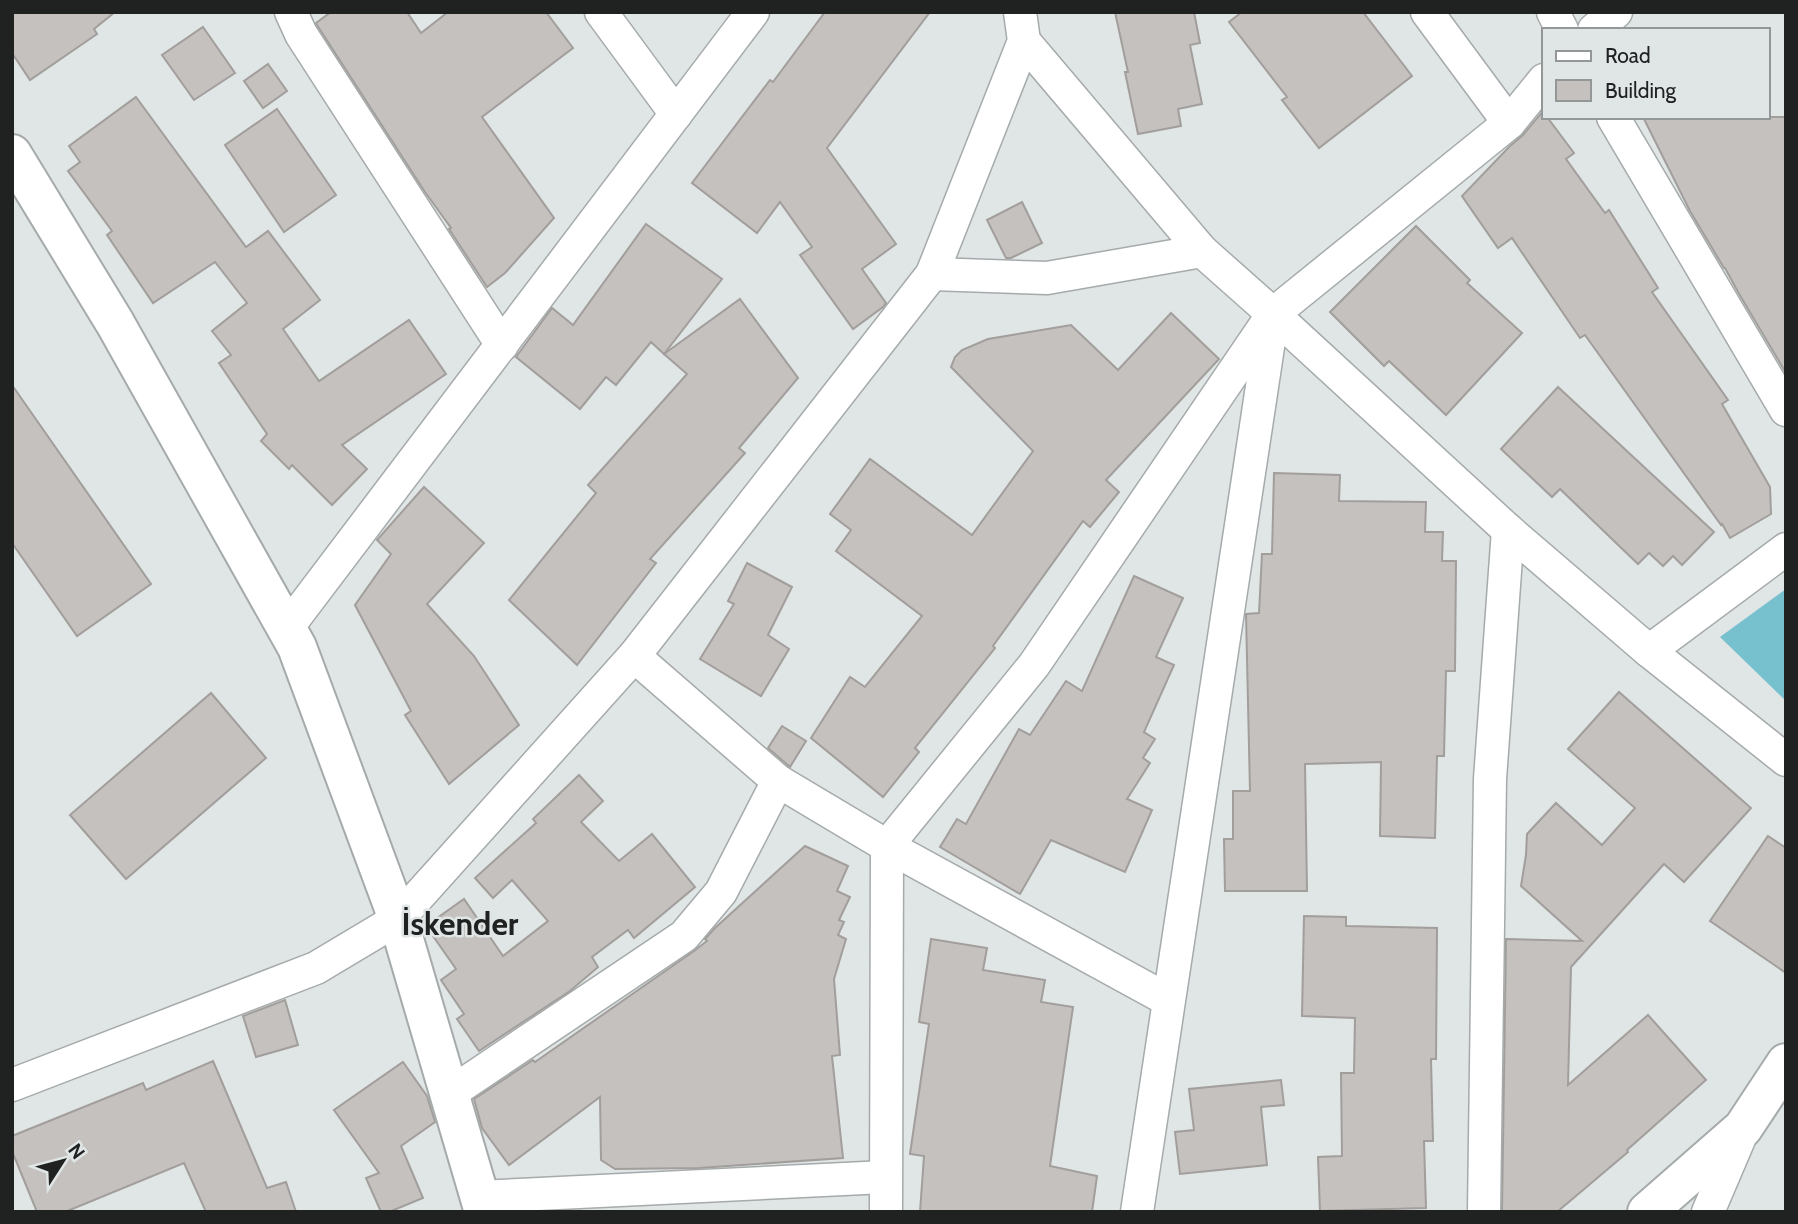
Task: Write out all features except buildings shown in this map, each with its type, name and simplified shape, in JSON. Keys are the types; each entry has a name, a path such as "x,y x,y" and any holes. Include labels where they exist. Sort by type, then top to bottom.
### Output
{"main road":[{"path":"12,154 115,323 297,646 398,919 481,1207"},
{"path":"1647,1212 1743,1128 1786,1063"}],"street":[{"path":"291,12 301,34 502,345"},
{"path":"601,12 676,114"},
{"path":"287,628 753,12"},
{"path":"1427,12 1509,123"},
{"path":"1553,12 1561,28"},
{"path":"1596,28 1616,12"},
{"path":"1022,27 1202,251 1508,530 1649,650 1786,760"},
{"path":"12,1085 316,968 398,919 634,656 932,274 1022,27"},
{"path":"886,1212 887,846 1034,665 1273,314 1509,123 1542,82"},
{"path":"1614,119 1786,410"},
{"path":"932,274 1047,278 1202,251"},
{"path":"1137,1212 1273,314"},
{"path":"1483,1212 1490,779 1508,530"},
{"path":"1649,650 1786,549"},
{"path":"634,656 778,781 887,846 1168,1000"},
{"path":"449,1094 684,936 720,892 778,781"},
{"path":"1708,1212 1743,1128"},
{"path":"481,1207 885,1177"}],"shaded area":[{"path":"1786,589 1786,701 1720,637"}],"district":[{"name":"İskender","path":"460,923"}]}
